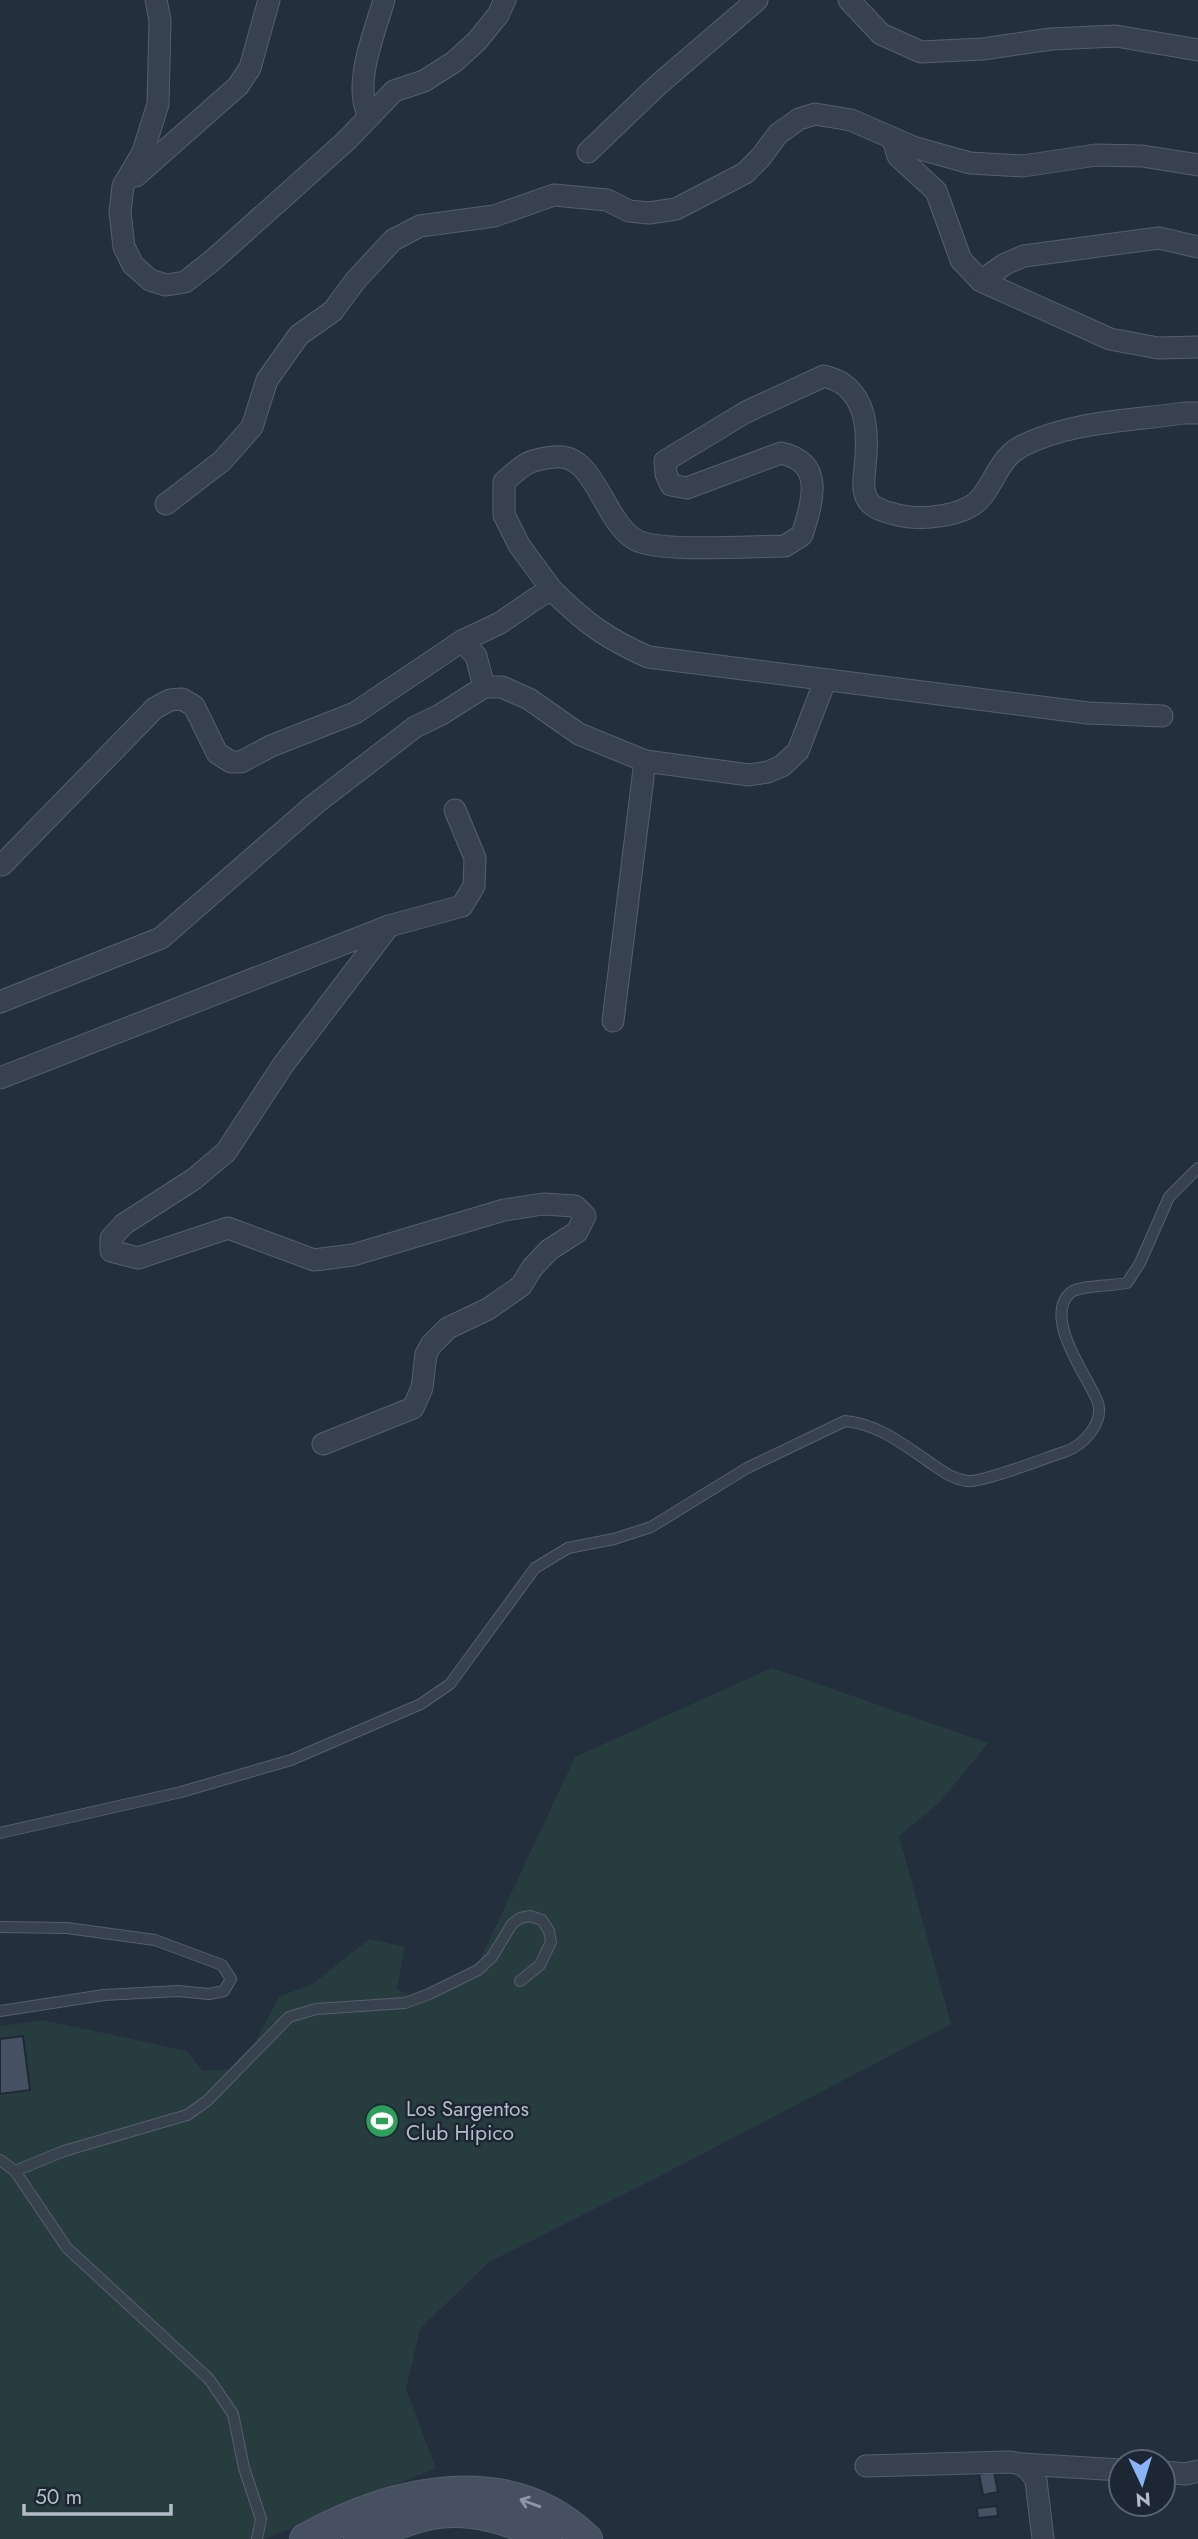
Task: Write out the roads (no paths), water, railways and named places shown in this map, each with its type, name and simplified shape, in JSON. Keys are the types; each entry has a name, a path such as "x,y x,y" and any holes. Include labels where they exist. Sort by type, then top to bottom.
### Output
{"main road":[{"path":"305,2539 377,2507 414,2495 449,2490 490,2493 521,2500 553,2512 587,2539"},
{"path":"359,2539 432,2514 471,2514 500,2519 529,2529 546,2539"}],"street":[{"path":"156,0 160,20 158,104 144,152 123,186 120,212 124,247 133,265 150,280 166,285 185,282 214,260 346,141 394,91 424,81 454,62 477,41 498,15 505,0"},
{"path":"123,186 238,86 250,68 270,0"},
{"path":"369,116 363,104 362,91 384,0"},
{"path":"588,152 659,84 757,0"},
{"path":"849,0 881,34 921,52 983,49 1051,39 1116,36 1198,50"},
{"path":"166,504 222,461 252,427 267,380 299,335 333,312 355,281 393,240 420,226 495,216 554,195 607,200 629,211 649,213 676,209 745,173 778,134 799,118 815,114 851,120 893,139 970,163 1023,166 1096,155 1142,156 1198,165"},
{"path":"893,139 898,156 936,191 961,260 981,281 1110,339 1158,348 1198,347"},
{"path":"981,281 1005,264 1024,256 1158,238 1198,247"},
{"path":"1162,716 1088,713 648,657 613,641 577,615 552,590 519,545 504,515 504,482 530,460 564,455 582,465 620,527 636,540 659,547 785,546 803,536 814,495 807,466 795,456 781,453 687,488 671,485 666,474 665,461 746,412 824,376 843,384 860,401 868,442 863,487 870,504 884,512 907,518 944,516 962,510 982,498 1003,460 1022,447 1062,430 1198,413"},
{"path":"2,865 155,708 170,700 182,699 194,706 217,753 231,762 241,762 271,746 355,713 462,641 500,623 552,590"},
{"path":"462,641 476,656 485,687"},
{"path":"0,1002 160,938 315,803 415,727 485,687 502,687 529,699 579,734 645,761 749,775 768,772 782,766 798,751 825,681"},
{"path":"613,1021 645,761"},
{"path":"0,1078 388,926 462,906 474,886 475,858 455,810"},
{"path":"323,1444 413,1408 422,1388 426,1354 431,1345 448,1328 488,1309 521,1286 548,1250 577,1232 585,1216 575,1206 543,1204 504,1210 353,1255 314,1260 228,1228 138,1258 111,1251 111,1238 124,1224 194,1180 226,1152 283,1065 388,926"},
{"path":"866,2466 1007,2462 1107,2469"},
{"path":"1022,2464 1033,2474 1036,2481 1043,2539"},
{"path":"1177,2473 1198,2471"}],"lane":[{"path":"0,1833 181,1792 291,1760 421,1704 450,1684 535,1568 568,1548 614,1539 651,1527 747,1468 845,1421 861,1422 887,1433 948,1475 969,1481 1072,1450 1090,1436 1097,1417 1098,1402 1081,1374 1064,1332 1062,1309 1069,1294 1079,1288 1127,1283 1140,1263 1169,1197 1198,1168"},
{"path":"15,2171 64,2151 187,2115 207,2101 289,2017 316,2009 405,2003 429,1994 478,1970 492,1957 512,1924 520,1918 530,1916 542,1920 549,1931 551,1942 540,1965 520,1981"},
{"path":"0,1927 67,1927 155,1940 222,1965 231,1979 224,1991 209,1994 178,1991 104,1995 0,2011"},
{"path":"0,2160 15,2171 67,2248 209,2379 233,2414 244,2469 261,2519 257,2539"}],"place":[{"name":"Los Sargentos Club Hípico","path":"382,2121"}]}
